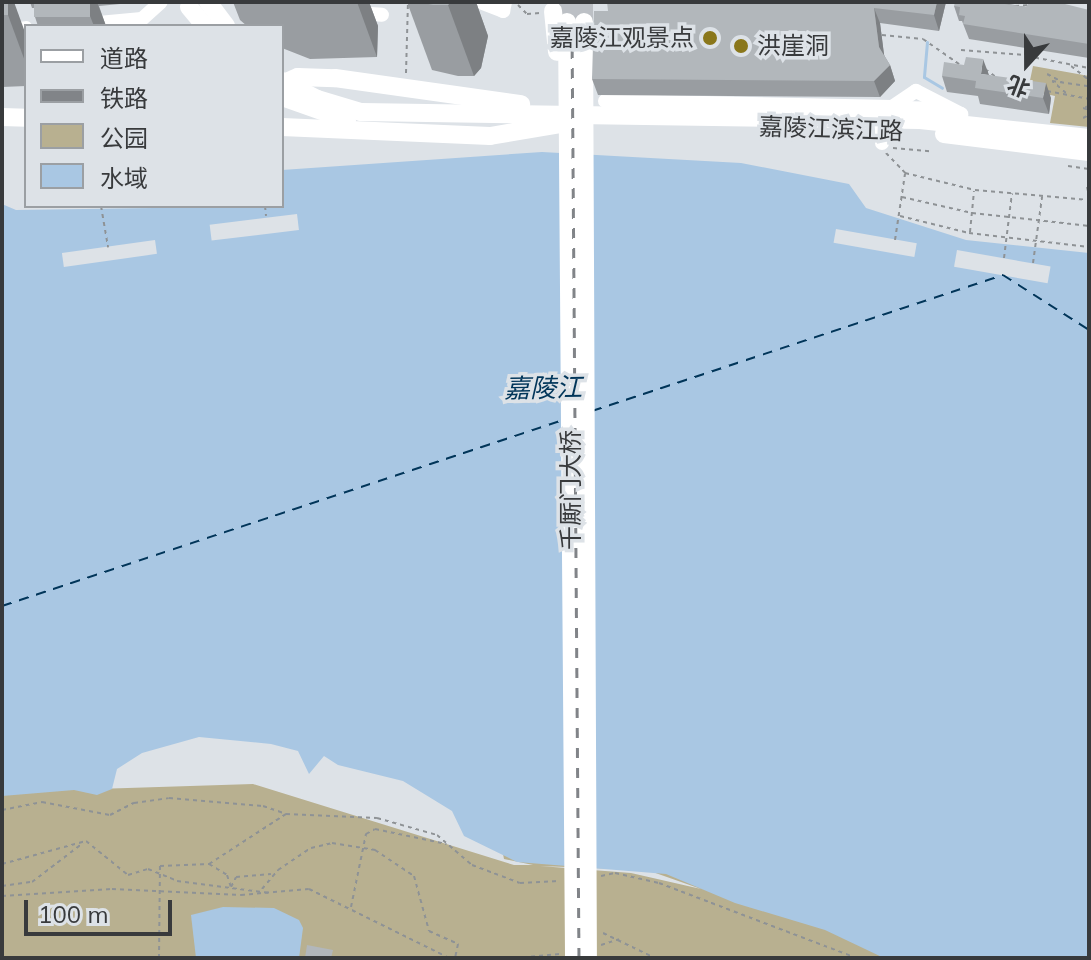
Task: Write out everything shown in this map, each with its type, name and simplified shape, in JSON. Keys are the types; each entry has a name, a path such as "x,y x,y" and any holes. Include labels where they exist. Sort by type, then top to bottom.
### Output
{"main road":[{"path":"208,2 224,24"},
{"path":"189,7 203,24"},
{"name":"千厮门大桥","path":"563,17 571,124 580,840 574,958"},
{"name":"千厮门大桥","path":"563,17 580,840 588,958"},
{"name":"嘉陵江滨江路","path":"284,81 298,77 335,78 602,107 920,126 1089,152"},
{"name":"嘉陵江滨江路","path":"284,83 317,99 361,112 602,107"},
{"name":"嘉陵江滨江路","path":"284,98 322,114 366,124 920,126 1089,138"},
{"path":"2,117 24,118"},
{"name":"嘉陵江滨江路","path":"284,127 415,137 490,136 571,124"},
{"path":"2,125 24,125"},
{"path":"562,958 580,840"},
{"path":"580,840 599,958"}],"street":[{"path":"88,24 142,19 161,2"},
{"path":"480,2 503,11 511,3"},
{"path":"336,11 382,15"},
{"path":"2,31 24,28"},
{"path":"890,145 882,127 916,91 961,114 961,127"},
{"path":"602,107 897,108"}],"path":[{"path":"406,86 408,2"},
{"path":"511,3 527,14 563,17"},
{"path":"1002,8 1034,3 1031,17"},
{"path":"871,35 923,39 966,66"},
{"path":"1025,55 1027,42"},
{"path":"961,50 1025,55 1089,68"},
{"path":"1071,66 1089,83"},
{"path":"977,68 1004,84"},
{"path":"1047,74 1063,82"},
{"path":"1067,94 1052,81 1089,83"},
{"path":"1035,89 1067,94 1089,104"},
{"path":"890,145 930,151"},
{"path":"889,158 905,173 975,190 1089,200"},
{"path":"1068,166 1089,169"},
{"path":"895,240 905,173"},
{"path":"1087,187 1089,195"},
{"path":"969,233 975,190"},
{"path":"1004,258 1012,192"},
{"path":"1033,263 1042,196"},
{"path":"902,197 972,213 1089,226"},
{"path":"101,208 108,247"},
{"path":"265,208 266,216"},
{"path":"900,216 969,233 1089,247"},
{"path":"2,810 42,802 110,815 134,803 169,798 263,806 286,814 377,818 437,835 472,865 520,883 561,881"},
{"path":"209,864 286,814"},
{"path":"351,909 366,834 375,829 447,844"},
{"path":"2,864 86,841"},
{"path":"86,841 128,875 148,869 177,881 262,890 272,894"},
{"path":"2,886 32,882 86,841"},
{"path":"262,890 272,875 311,848 332,843 363,846 414,876 429,931 458,944 455,958"},
{"path":"159,958 157,873 160,866 184,862 209,864 227,875 231,887"},
{"path":"588,878 615,873 659,883 856,958"},
{"path":"231,887 236,877 272,875"},
{"path":"2,896 112,889 272,894 309,889 449,958"},
{"path":"592,928 655,958 674,958"}],"green space":[{"path":"1033,66 1089,76 1089,127 1050,123 1055,96 1028,90"},
{"path":"253,784 514,865 533,865 504,859 496,819 1089,958 2,958 2,792","holes":["540,866 647,870 701,889 631,873"]}],"water":[{"name":"嘉陵江","path":"542,152 741,163 849,184 866,208 966,240 1089,253 1089,958 884,958 825,930 735,903 666,874 517,862 464,836 452,811 403,781 338,765 324,756 309,774 298,751 271,744 199,737 142,753 117,769 112,789 97,795 74,790 2,796 2,204 16,210 284,208 284,170"},
{"path":"223,907 274,908 299,920 303,928 299,958 196,958 191,915"}],"pier":[{"path":"297,214 299,230 212,241 210,225"},
{"path":"836,229 917,243 914,257 834,243"},
{"path":"155,240 157,254 64,267 62,253"},
{"path":"957,250 1051,266 1048,283 954,267"}],"building":[{"path":"2,2 8,2 8,15 2,15"},
{"path":"34,2 90,2 90,17 34,17"},
{"path":"419,2 451,2 448,5 433,5"},
{"name":"洪崖洞","path":"607,2 937,2 934,15 874,8 879,47 890,65 874,81 592,79 594,11 608,11"},
{"path":"955,2 1006,2 1026,7 1029,2 1057,2 1089,10 1089,44 963,24 965,16 959,15 960,7 954,6"},
{"path":"966,57 983,59 981,74 1046,83 1043,98 975,88 976,81 942,76 944,62 964,65"},
{"path":"307,945 333,950 331,958 305,958"}],"waterway":[{"path":"927,42 924,77 942,88"}],"ferry route":[{"path":"592,411 1003,275 1089,330"},
{"path":"2,606 563,420"}],"tunnel":[{"path":"567,22 568,2"},
{"path":"584,2 584,22"}],"railway":[{"path":"572,28 579,958"}],"place":[{"name":"嘉陵江观景点","path":"710,38"},
{"name":"洪崖洞","path":"741,46"}]}
